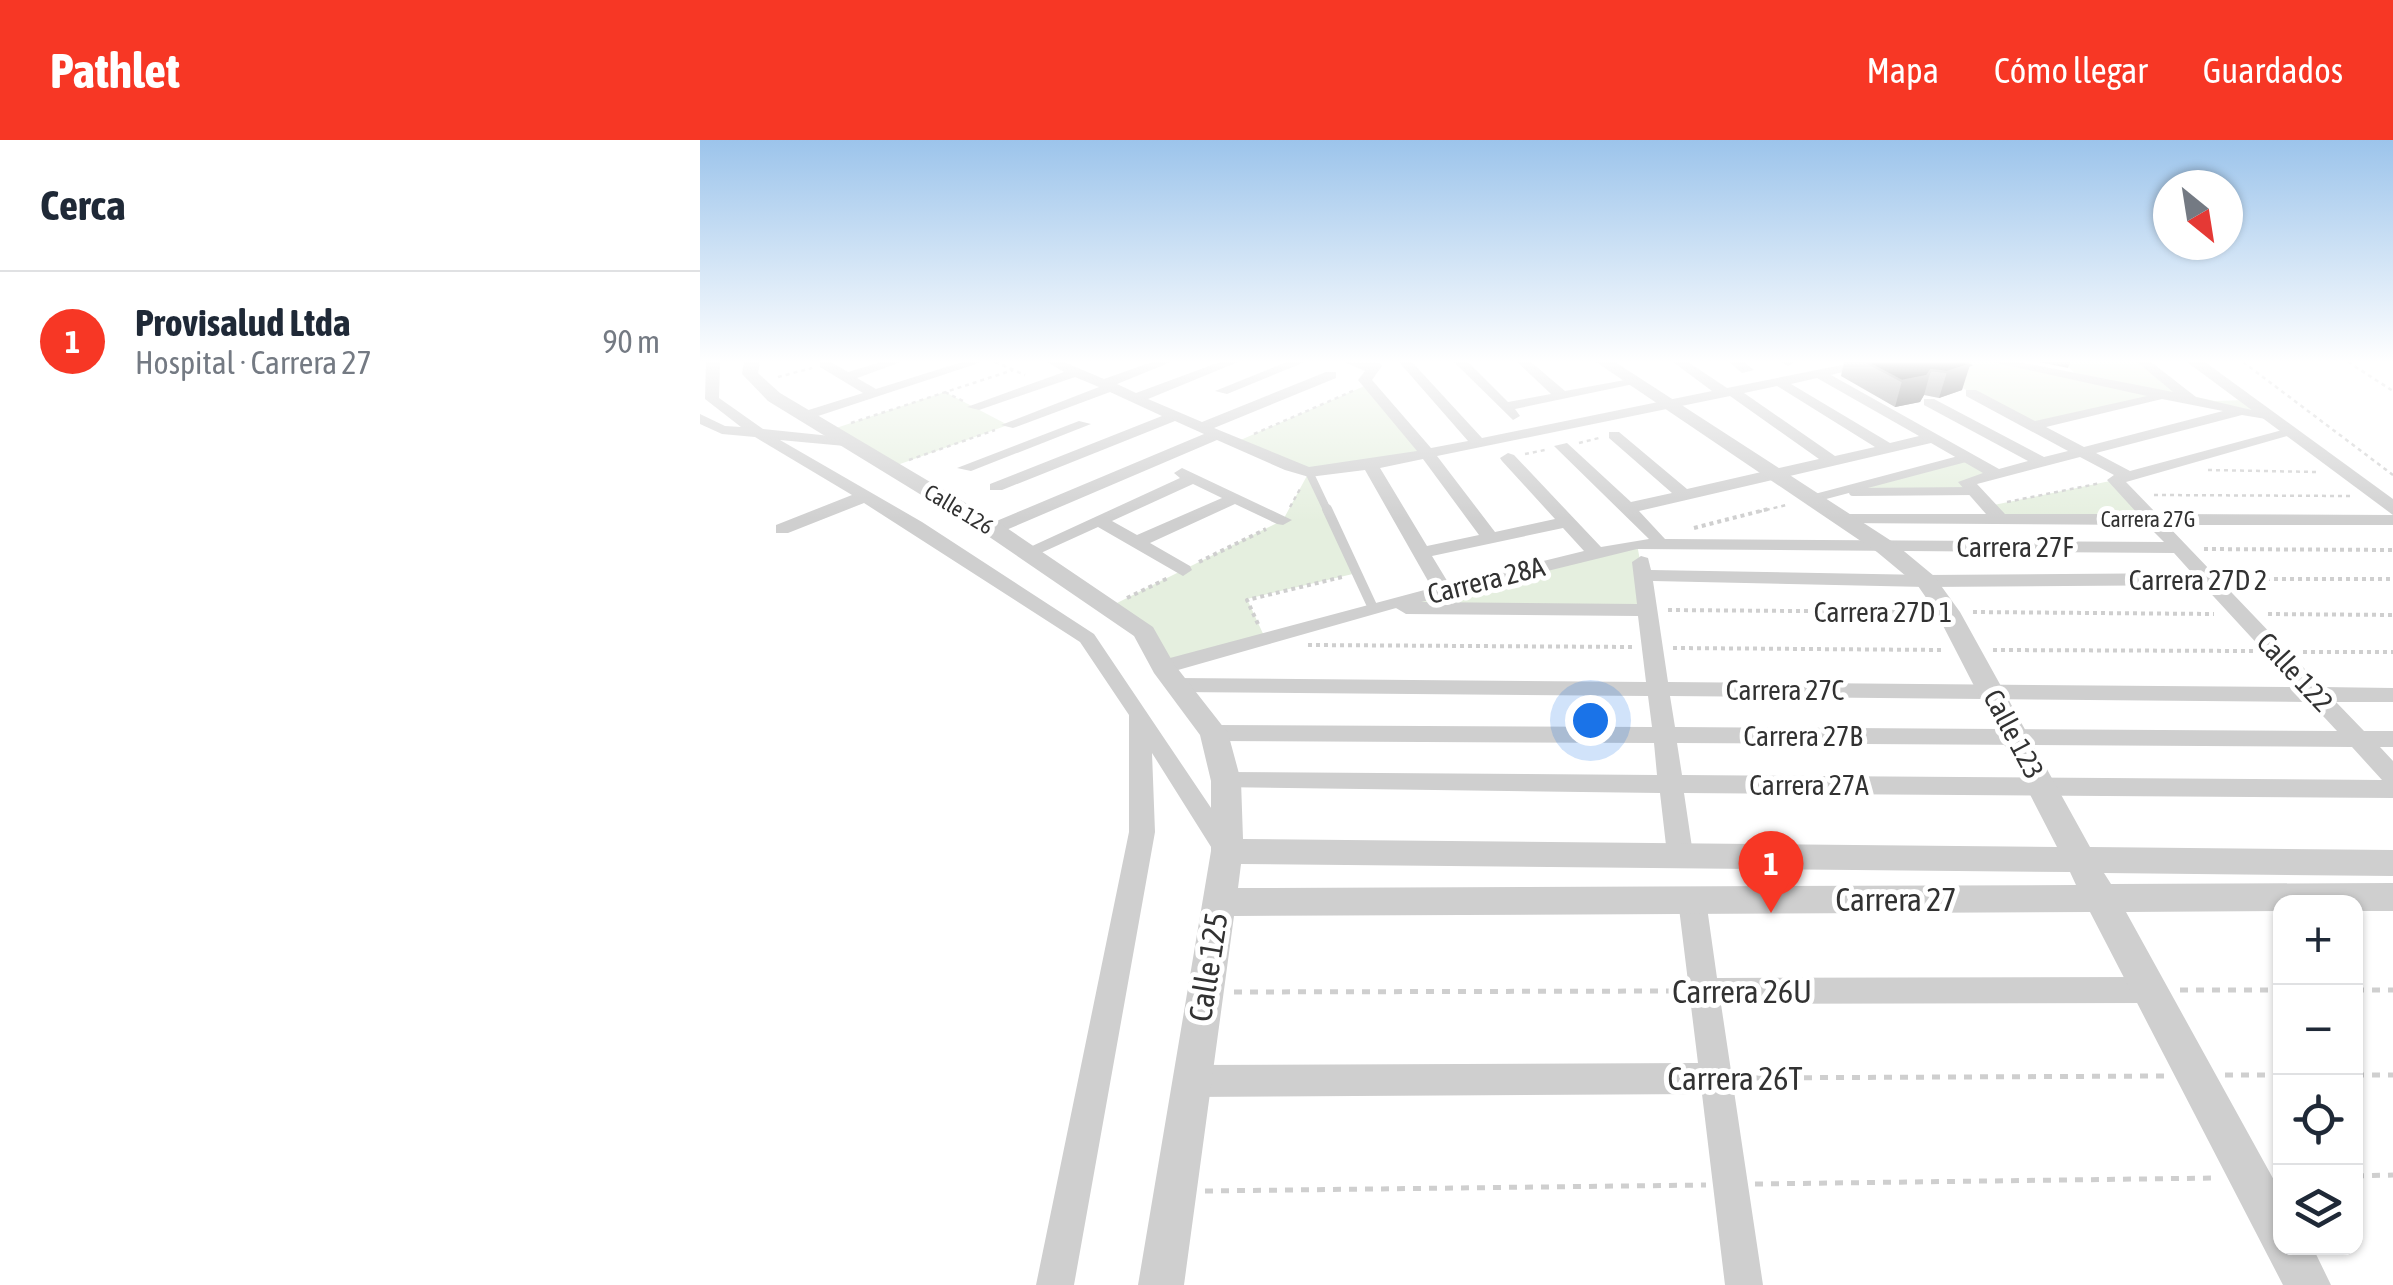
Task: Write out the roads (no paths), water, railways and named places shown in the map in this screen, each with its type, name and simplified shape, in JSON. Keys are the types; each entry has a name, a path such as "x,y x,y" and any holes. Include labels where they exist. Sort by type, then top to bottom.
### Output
{"street":[{"path":"723,415 727,422"},
{"path":"1008,425 1034,415"},
{"path":"1068,415 1113,440"},
{"path":"993,529 1155,460 1239,415"},
{"path":"1398,415 1490,538"},
{"path":"1453,415 1478,443"},
{"path":"1512,415 1529,433"},
{"path":"996,486 1177,416 1309,472 1370,465 1613,415"},
{"name":"Calle 123","path":"1684,415 1771,474 1821,496 1843,518 1926,580 1948,612 2273,1221"},
{"path":"1763,415 1832,461"},
{"path":"1834,415 1888,448"},
{"path":"1892,415 1997,474"},
{"path":"1954,415 2041,462"},
{"name":"Calle 122","path":"2012,415 2080,452 2124,484 2152,520 2393,776"},
{"path":"2031,426 2077,415"},
{"path":"1994,513 1966,482 2222,415"},
{"path":"2267,415 2343,472 2384,493"},
{"path":"2284,415 2384,493 2393,509"},
{"name":"Calle 126","path":"804,416 993,529 1109,607 1144,632 1169,676"},
{"path":"700,418 727,422 764,436 866,496 1087,638 1227,851"},
{"path":"964,468 1084,424"},
{"path":"2124,484 2156,469 2290,433"},
{"path":"1614,435 1684,495"},
{"path":"764,436 836,436"},
{"path":"1628,508 1932,438"},
{"path":"1562,446 1657,537"},
{"path":"2240,447 2311,448"},
{"path":"1508,458 1595,552"},
{"path":"1155,460 1283,520"},
{"path":"1370,465 1443,590"},
{"path":"1026,553 1194,478"},
{"path":"782,529 866,496"},
{"path":"1137,542 1235,498"},
{"name":"Carrera 27G","path":"1843,518 1994,513 2152,520 2393,520"},
{"path":"1098,520 1183,570"},
{"path":"1420,553 1568,522"},
{"path":"1637,544 1680,854"},
{"name":"Carrera 27F","path":"1637,544 2180,548"},
{"name":"Carrera 28A","path":"1169,676 1265,638 1637,544"},
{"name":"Carrera 27D 2","path":"1644,575 2209,580"},
{"path":"1373,608 1649,610"},
{"name":"Carrera 27C","path":"1169,676 1659,689 2393,696"},
{"name":"Calle 125","path":"1161,1285 1172,1192 1227,851 1226,781 1214,733 1169,676"},
{"path":"1055,1285 1142,832 1140,715"},
{"name":"Carrera 27B","path":"1214,733 2393,739"},
{"name":"Carrera 27A","path":"1226,781 2393,789"},
{"name":"Carrera 27","path":"1227,851 2393,863"},
{"name":"Carrera 27","path":"1218,902 2393,897"},
{"path":"1692,900 1744,1285"},
{"name":"Carrera 26U","path":"1704,991 2150,990"},
{"name":"Carrera 26T","path":"1190,1081 1716,1078"},
{"path":"2292,1255 2308,1285"}],"lane":[{"path":"1821,496 1966,458"},
{"path":"1309,472 1373,608"},
{"path":"1821,496 1971,488"}],"place":[{"name":"Provisalud Ltda","path":"1771,913"}]}
